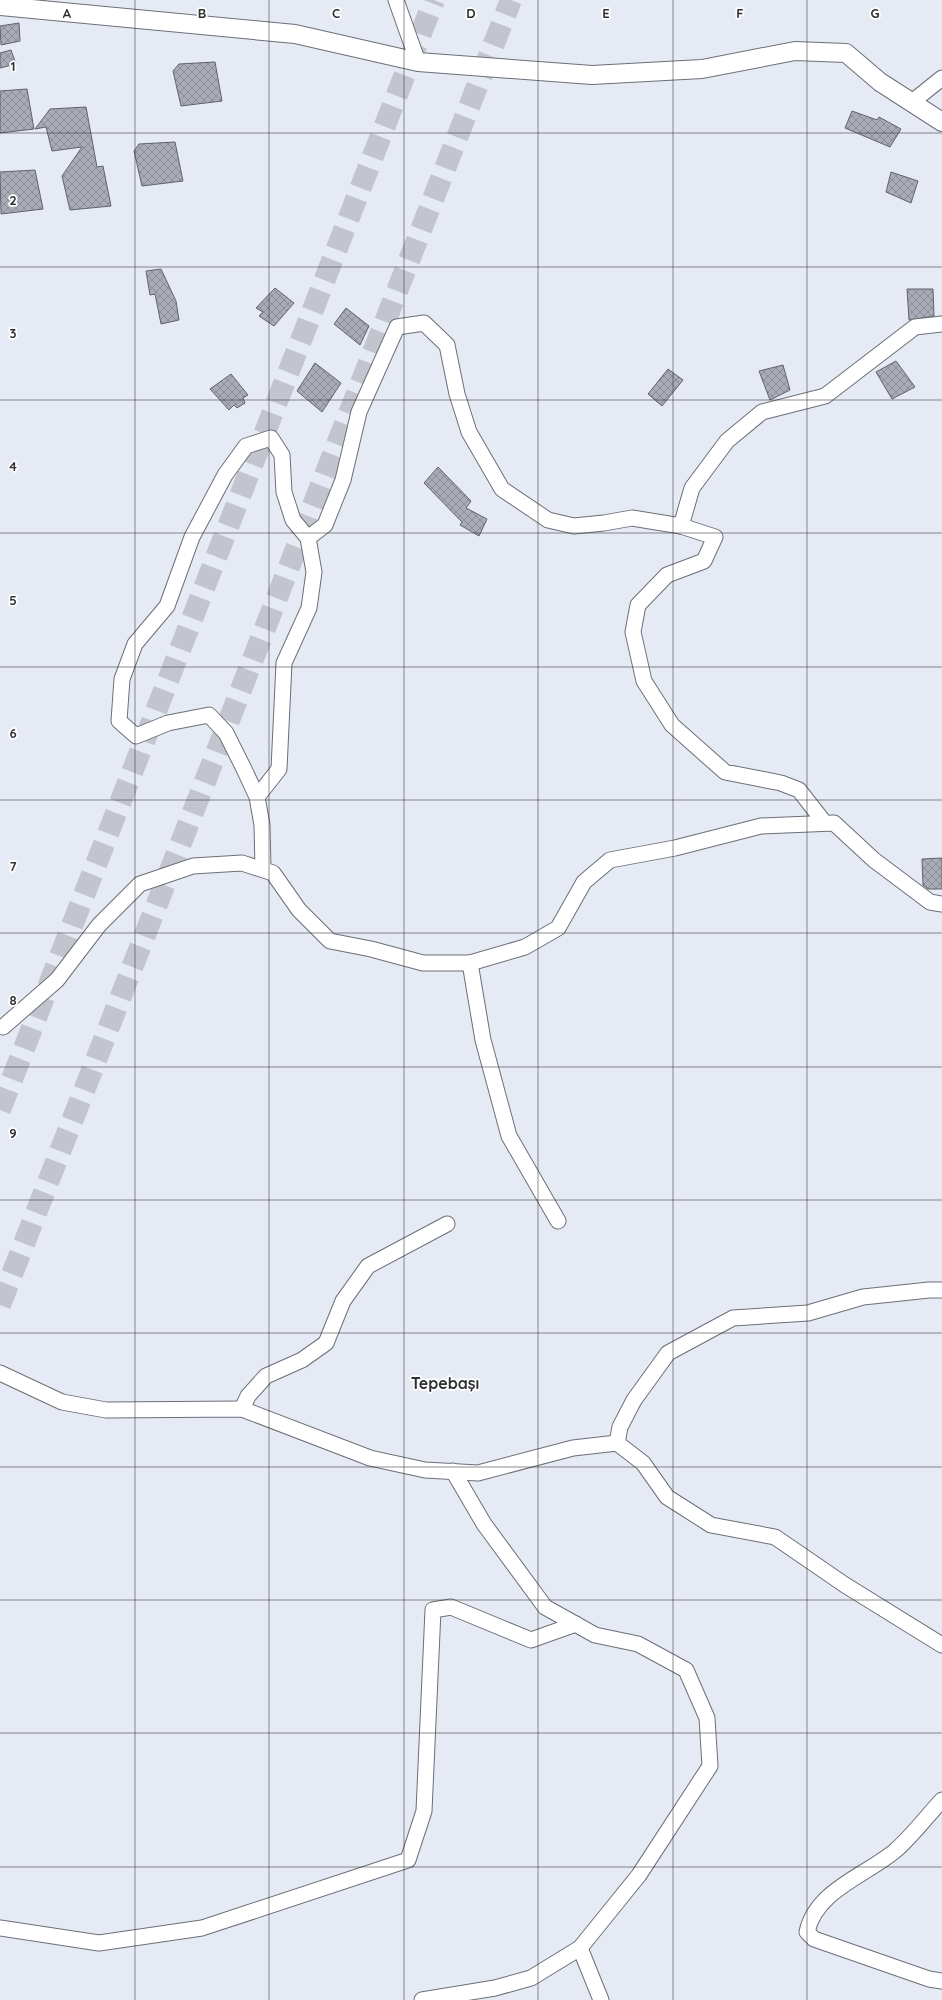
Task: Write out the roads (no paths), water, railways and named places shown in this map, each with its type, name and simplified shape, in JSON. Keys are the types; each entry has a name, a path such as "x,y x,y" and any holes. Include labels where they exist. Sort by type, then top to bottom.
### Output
{"street":[{"path":"396,0 418,62"},
{"path":"0,6 295,34 418,62 592,75 702,69 795,50 846,53 880,82 942,122"},
{"path":"912,102 942,78"},
{"path":"308,538 325,525 343,480 359,412 397,327 424,323 446,345 469,432 502,489 548,520 574,526 632,518 681,526 715,537 704,561 667,575 638,605 633,632 644,681 672,725 725,772 781,783 799,790 824,822"},
{"path":"681,526 692,488 727,441 762,412 826,396 914,327 942,324"},
{"path":"257,797 279,769 284,663 309,608 314,572 308,538 293,520 284,492 282,454 271,438 246,446 225,475 192,537 167,606 135,644 122,679 119,721 136,736 168,723 209,715 226,733 257,797 262,825 263,869"},
{"path":"3,1027 57,980 99,924 140,884 193,866 242,862 273,872 299,910 330,941 371,949 423,963 470,963 525,947 558,928 584,882 610,860 675,848 761,826 824,822 834,823 874,860 930,902 942,904"},
{"path":"470,963 483,1040 509,1136 558,1221"},
{"path":"242,1409 248,1396 266,1376 302,1360 326,1343 343,1301 368,1266 447,1224"},
{"path":"617,1443 620,1428 634,1400 668,1353 733,1318 808,1314 863,1297 942,1290"},
{"path":"0,1373 62,1402 106,1410 242,1409 370,1458 425,1470 478,1473 573,1448 617,1443 644,1464 667,1497 711,1525 775,1537 845,1585 942,1645"},
{"path":"422,2000 496,1988 531,1978 580,1948 639,1875 710,1766 707,1718 686,1670 638,1644 595,1635 545,1607 484,1524 453,1471"},
{"path":"0,1928 99,1943 202,1928 408,1860 424,1812 433,1610 451,1607 531,1640 576,1624"},
{"path":"942,1800 897,1850 824,1900 808,1924 807,1932 814,1939 929,1979 942,1980"},
{"path":"580,1948 601,2000"}],"tunnel":[{"path":"0,1110 434,0"},
{"path":"0,1305 511,0"}],"district":[{"name":"Tepebaşı","path":"445,1383"}]}
